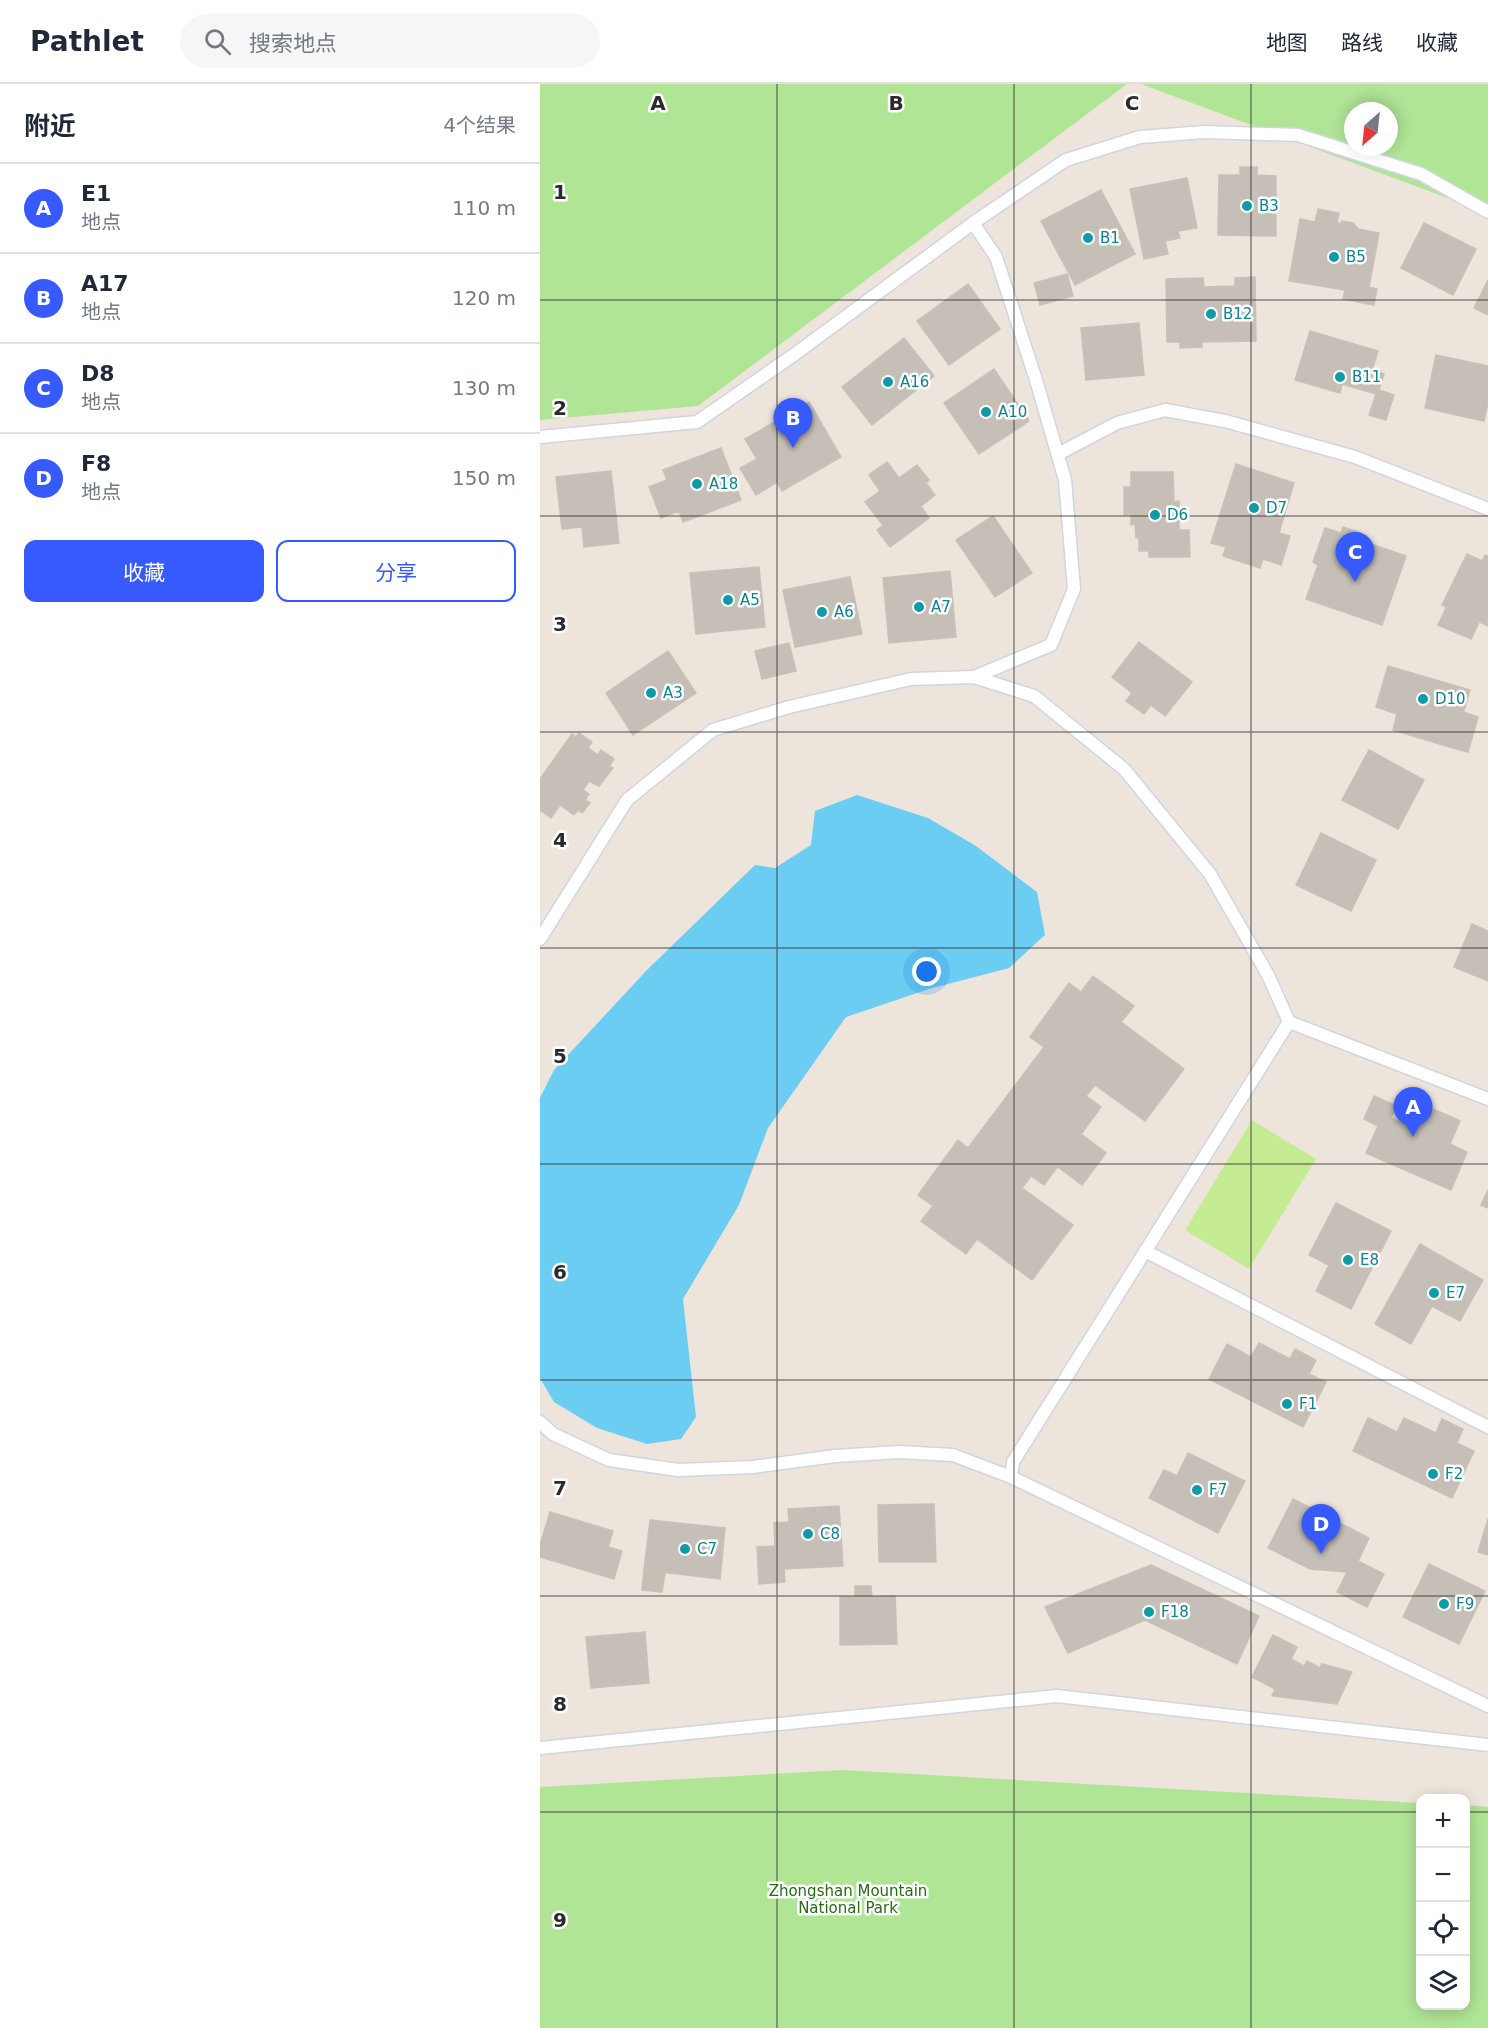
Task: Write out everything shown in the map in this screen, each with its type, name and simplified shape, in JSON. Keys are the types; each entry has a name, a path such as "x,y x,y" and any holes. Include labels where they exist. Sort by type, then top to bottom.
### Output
{"lane":[{"path":"540,437 697,422 795,354 973,223 1066,160 1140,137 1204,132 1298,135 1421,174 1488,212"},
{"path":"973,223 996,257 1058,454 1065,480 1074,589 1051,645 974,677"},
{"path":"1058,454 1117,423 1165,410 1225,421 1354,457 1488,509"},
{"path":"540,939 627,800 713,730 789,707 911,679 974,677 1034,696 1124,769 1210,874 1268,975 1289,1022 1488,1099"},
{"path":"1011,1477 1013,1462 1289,1022"},
{"path":"1145,1251 1488,1427"},
{"path":"540,1422 553,1434 609,1460 678,1470 753,1467 834,1456 898,1452 953,1455 1011,1477 1488,1706"},
{"path":"540,1748 1057,1696 1488,1745"}],"green space":[{"path":"540,84 1127,84 698,406 540,420"},
{"path":"1141,84 1488,84 1488,213"},
{"path":"1252,1120 1316,1159 1249,1269 1185,1230"},
{"name":"Zhongshan Mountain National Park","path":"843,1770 1416,1803 1416,2010 1470,2010 1470,1805 1488,1807 1488,2028 540,2028 540,1787"}],"water":[{"path":"857,795 928,818 976,846 1037,892 1045,935 1009,968 929,989 846,1017 768,1128 739,1205 683,1299 696,1417 681,1439 647,1444 597,1428 554,1402 540,1378 540,1098 554,1070 647,970 755,865 775,868 811,845 815,811"}],"building":[{"name":"B3","path":"1240,167 1257,167 1257,175 1276,176 1276,236 1218,235 1219,175 1240,175"},
{"path":"1187,178 1197,228 1178,231 1180,238 1165,241 1168,254 1144,259 1130,189"},
{"name":"B1","path":"1101,190 1135,254 1075,285 1041,221"},
{"name":"B5","path":"1318,209 1339,213 1337,223 1342,221 1353,223 1358,229 1379,233 1369,287 1377,289 1374,305 1343,299 1345,290 1289,281 1300,219 1315,222"},
{"path":"1424,223 1476,249 1453,295 1401,268"},
{"path":"1067,274 1073,296 1040,305 1034,283"},
{"name":"B12","path":"1255,277 1256,341 1202,342 1202,347 1180,348 1180,342 1167,342 1166,279 1203,278 1204,287 1235,286 1235,278"},
{"path":"1488,280 1488,315 1474,308"},
{"path":"968,284 1000,329 949,365 917,321"},
{"path":"1139,323 1144,375 1086,380 1081,328"},
{"name":"B11","path":"1310,331 1378,351 1372,370 1384,374 1379,390 1394,395 1386,420 1369,415 1376,394 1342,384 1340,393 1295,380"},
{"name":"A16","path":"904,338 934,376 872,425 842,387"},
{"path":"1436,355 1488,366 1488,402 1484,421 1425,408"},
{"name":"A10","path":"994,369 1029,421 979,454 944,403"},
{"path":"809,402 841,457 782,491 777,482 756,495 740,468 757,459 745,439"},
{"name":"A18","path":"721,448 741,500 683,522 679,511 661,518 649,487 667,480 663,470"},
{"path":"887,462 899,478 917,465 929,480 926,483 935,495 921,506 929,518 890,547 877,530 883,525 865,502 880,491 869,475"},
{"name":"D7","path":"1236,464 1294,483 1279,533 1290,536 1281,565 1263,559 1260,568 1223,556 1226,547 1211,543"},
{"path":"611,471 619,543 584,547 582,527 562,529 556,477"},
{"name":"D6","path":"1131,472 1173,472 1174,502 1179,501 1179,530 1189,530 1190,557 1149,557 1149,551 1139,551 1139,538 1136,538 1135,524 1131,525 1131,514 1124,515 1124,487 1131,487"},
{"path":"993,516 1032,573 995,597 956,540"},
{"path":"1343,527 1361,533 1359,540 1406,556 1382,625 1306,599 1318,565 1313,562 1325,528 1341,533"},
{"path":"1467,554 1482,561 1485,555 1488,556 1488,626 1442,605"},
{"name":"A5","path":"759,567 765,627 696,634 690,573"},
{"name":"A7","path":"950,571 956,637 889,643 883,578"},
{"name":"A6","path":"850,577 862,634 795,647 783,590"},
{"path":"1446,608 1479,622 1471,639 1438,625"},
{"path":"1139,642 1192,682 1165,716 1151,705 1144,714 1126,701 1132,693 1112,677"},
{"path":"789,643 796,671 762,679 755,651"},
{"name":"A3","path":"668,651 696,693 633,735 606,693"},
{"name":"D10","path":"1388,666 1470,690 1453,748 1393,730 1397,714 1376,707"},
{"path":"1463,712 1478,717 1468,752 1453,748"},
{"path":"579,733 592,742 588,748 598,755 601,750 614,759 609,766 613,768 599,786 589,781 583,790 589,794 585,800 590,803 582,813 578,810 574,815 560,805 551,818 540,810 540,779 572,734 576,737"},
{"path":"1369,750 1424,780 1398,829 1342,800"},
{"path":"1321,833 1376,860 1351,911 1296,885"},
{"path":"1472,924 1488,931 1488,981 1454,967"},
{"path":"1093,976 1134,1006 1121,1022 1184,1069 1145,1121 1095,1085 1086,1096 1101,1107 1044,1185 1031,1176 1022,1188 1073,1225 1032,1280 977,1239 966,1254 921,1221 933,1206 918,1195 958,1140 968,1148 1044,1047 1030,1037 1069,983 1081,992"},
{"path":"1374,1096 1397,1106 1391,1118 1418,1130 1429,1107 1460,1121 1450,1144 1467,1152 1451,1190 1366,1153 1378,1126 1364,1119"},
{"path":"1081,1134 1106,1153 1082,1185 1057,1166"},
{"path":"1488,1190 1488,1208 1481,1205"},
{"name":"E8","path":"1336,1203 1391,1231 1351,1309 1316,1291 1329,1265 1309,1255"},
{"name":"E7","path":"1420,1244 1483,1280 1460,1321 1432,1306 1411,1344 1375,1324"},
{"name":"F1","path":"1259,1343 1290,1359 1295,1349 1316,1360 1309,1374 1326,1382 1303,1427 1209,1379 1227,1344 1251,1357"},
{"name":"F2","path":"1368,1418 1397,1432 1404,1418 1436,1433 1442,1419 1463,1429 1457,1443 1474,1451 1452,1498 1353,1451"},
{"name":"F7","path":"1188,1453 1245,1481 1218,1533 1149,1498 1164,1470 1177,1476"},
{"path":"1293,1499 1369,1538 1358,1561 1384,1574 1367,1607 1337,1592 1347,1572 1310,1569 1268,1548"},
{"path":"934,1504 936,1562 879,1562 878,1505"},
{"name":"C8","path":"839,1506 843,1566 784,1569 785,1582 759,1584 757,1547 775,1546 774,1523 789,1522 788,1509"},
{"path":"550,1512 613,1531 608,1547 622,1551 614,1579 540,1557 540,1545"},
{"path":"1488,1519 1488,1555 1478,1552"},
{"name":"C7","path":"650,1520 725,1528 720,1579 644,1570"},
{"name":"F9","path":"1429,1564 1485,1591 1459,1644 1403,1617"},
{"name":"F18","path":"1151,1565 1259,1616 1237,1664 1145,1620 1068,1653 1045,1607"},
{"path":"644,1570 665,1573 662,1592 642,1590"},
{"path":"855,1586 871,1586 872,1597 895,1596 897,1644 840,1645 840,1597 855,1597"},
{"path":"645,1632 649,1683 591,1688 586,1637"},
{"path":"1273,1635 1297,1647 1291,1659 1304,1666 1307,1661 1320,1668 1322,1664 1352,1672 1337,1704 1272,1696 1275,1689 1252,1677"}],"place":[{"name":"B3","path":"1247,206"},
{"name":"B1","path":"1088,238"},
{"name":"B5","path":"1334,257"},
{"name":"B12","path":"1211,314"},
{"name":"B11","path":"1340,377"},
{"name":"A16","path":"888,382"},
{"name":"A10","path":"986,412"},
{"name":"A17","path":"793,448"},
{"name":"A18","path":"697,484"},
{"name":"D7","path":"1254,508"},
{"name":"D6","path":"1155,515"},
{"name":"D8","path":"1355,582"},
{"name":"A5","path":"728,600"},
{"name":"A7","path":"919,607"},
{"name":"A6","path":"822,612"},
{"name":"A3","path":"651,693"},
{"name":"D10","path":"1423,699"},
{"name":"E1","path":"1413,1137"},
{"name":"E8","path":"1348,1260"},
{"name":"E7","path":"1434,1293"},
{"name":"F1","path":"1287,1404"},
{"name":"F2","path":"1433,1474"},
{"name":"F7","path":"1197,1490"},
{"name":"C8","path":"808,1534"},
{"name":"C7","path":"685,1549"},
{"name":"F8","path":"1321,1554"},
{"name":"F9","path":"1444,1604"},
{"name":"F18","path":"1149,1612"}]}
